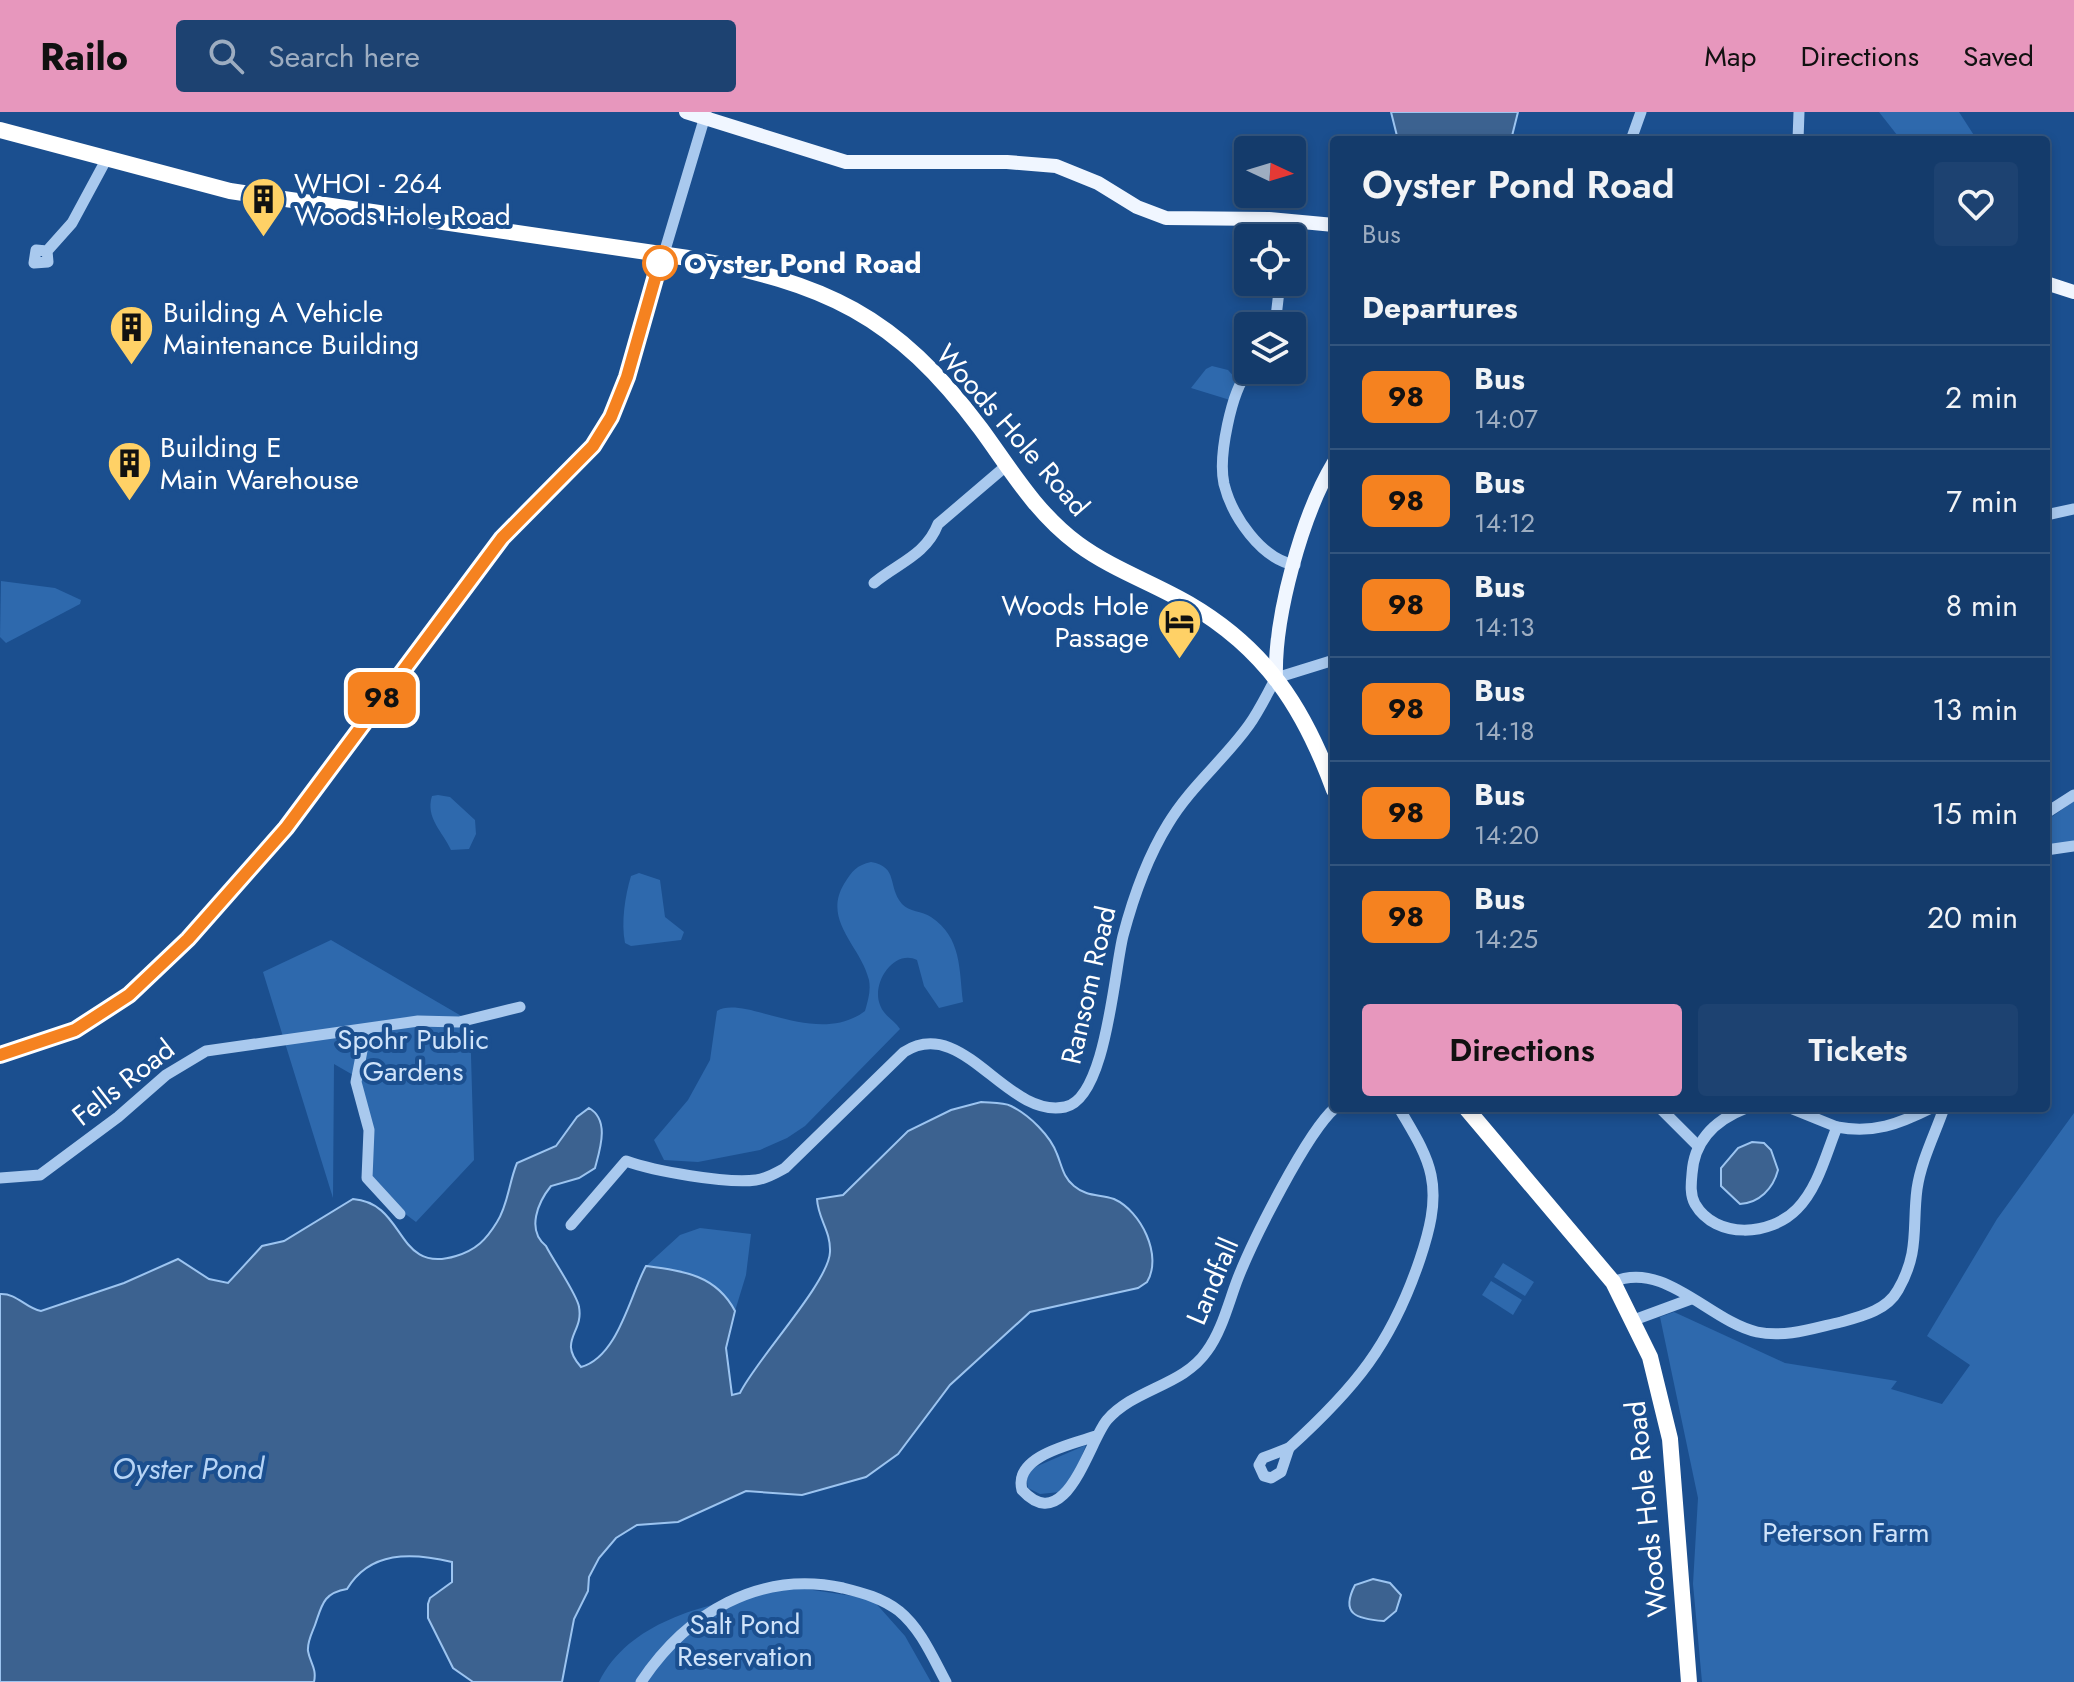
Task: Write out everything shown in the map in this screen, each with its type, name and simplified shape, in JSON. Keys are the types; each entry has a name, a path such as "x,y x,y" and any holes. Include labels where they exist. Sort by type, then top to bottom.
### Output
{"highway":[{"name":"Woods Hole Road","path":"0,130 230,191 662,254 756,271 841,300 890,333 928,368 956,398 1026,494 1078,544 1190,605 1249,648 1290,694 1313,734 1330,779"},
{"name":"Woods Hole Road","path":"1469,1112 1613,1282 1634,1320 1657,1375 1668,1421 1689,1682"}],"main road":[{"path":"686,112 705,115 846,162 1041,164 1074,172 1137,207 1166,218 1285,220 1330,225"},
{"path":"2050,284 2074,292"},
{"name":"Ransom Road","path":"1276,678 1275,653 1295,565 1309,512 1330,470"}],"street":[{"path":"1632,136 1641,112"},
{"path":"1798,136 1799,112"},
{"path":"0,1055 75,1030 129,995 188,939 286,828 502,538 593,446 611,417 627,377 705,115"},
{"path":"47,251 72,223 106,160"},
{"path":"1285,220 1285,224"},
{"path":"1239,384 1231,413 1224,481 1247,529 1274,558 1295,565"},
{"path":"874,583 915,556 933,538 938,524 1006,466"},
{"path":"2050,514 2074,509"},
{"path":"1276,678 1330,661"},
{"name":"Ransom Road","path":"571,1225 626,1161 645,1168 741,1180 768,1177 800,1154 904,1052 925,1042 955,1048 985,1074 1037,1103 1065,1107 1079,1101 1094,1079 1123,937 1141,879 1168,822 1248,726 1276,678"},
{"path":"2050,810 2074,795"},
{"path":"2050,849 2074,846"},
{"name":"Fells Road","path":"0,1178 40,1175 118,1117 166,1075 206,1051 418,1021 481,1018 520,1007"},
{"path":"366,1030 356,1082 369,1130 367,1178 400,1214"},
{"name":"Landfall","path":"1096,1436 1028,1465 1020,1478 1022,1490 1039,1500 1056,1500 1064,1495 1078,1477 1096,1436 1126,1402 1181,1375 1208,1351 1250,1251 1318,1126 1331,1112"},
{"path":"1289,1448 1347,1393 1382,1345 1408,1296 1427,1238 1433,1196 1431,1175 1401,1112"},
{"path":"1664,1112 1698,1146"},
{"path":"1739,1112 1711,1128 1698,1146 1690,1187 1696,1205 1722,1225 1753,1231 1790,1216 1804,1201 1837,1127"},
{"path":"1800,1112 1837,1127 1873,1130 1899,1124 1923,1112"},
{"path":"1613,1282 1641,1276 1748,1329 1773,1334 1805,1331 1859,1317 1883,1306 1896,1293 1910,1261 1917,1228 1917,1188 1943,1112"},
{"path":"1634,1320 1691,1299"},
{"path":"641,1682 676,1638 710,1611 769,1586 809,1583 866,1593 901,1613 921,1635 946,1682"}],"green space":[{"path":"1879,112 1959,112 1974,136 1898,136"},
{"path":"1212,366 1228,370 1234,377 1236,384 1230,400 1191,388"},
{"path":"1,581 55,588 81,600 80,604 6,643 0,637"},
{"path":"432,796 450,797 475,820 476,834 469,849 451,850 436,824 430,804"},
{"path":"2074,801 2074,843 2050,846 2050,818"},
{"path":"871,862 886,868 902,904 931,917 949,934 957,955 963,1002 939,1008 924,986 917,960 900,959 886,970 878,996 884,1012 900,1029 805,1126 760,1150 698,1162 664,1160 654,1140 688,1100 710,1060 717,1011 745,1009 804,1023 825,1024 846,1021 865,1011 869,980 840,922 838,897 858,867"},
{"path":"639,873 660,880 665,917 684,932 681,940 631,946 625,943 627,892 631,876"},
{"name":"Spohr Public Gardens","path":"331,940 470,1021 474,1160 416,1222 380,1195 367,1164 360,1079 334,1064 333,1198 263,972"},
{"name":"Peterson Farm","path":"2074,1113 2074,1682 1702,1682 1693,1584 1698,1498 1660,1317 1674,1312 1785,1363 1897,1381 1891,1389 1942,1404 1970,1365 1927,1336 1997,1219"},
{"path":"700,1228 751,1234 746,1275 735,1311 709,1282 686,1273 646,1266 680,1235"},
{"path":"1503,1263 1534,1282 1525,1296 1494,1277"},
{"path":"1491,1281 1522,1300 1513,1315 1482,1295"},
{"path":"1086,1445 1075,1473 1060,1492 1040,1494 1028,1488 1026,1475 1033,1468"},
{"name":"Salt Pond Reservation","path":"793,1587 872,1599 905,1636 931,1682 599,1682 615,1658 658,1625 711,1605"}],"water":[{"path":"1391,112 1518,112 1512,136 1397,136"},
{"name":"Oyster Pond","path":"981,1102 1008,1105 1025,1115 1049,1140 1070,1183 1088,1194 1114,1199 1133,1213 1151,1247 1151,1271 1147,1282 1138,1288 1030,1312 950,1385 898,1454 866,1477 802,1495 746,1491 678,1522 637,1525 616,1538 599,1558 589,1577 588,1591 574,1619 562,1682 473,1682 453,1668 428,1618 430,1598 452,1582 452,1562 407,1556 367,1567 347,1589 325,1601 308,1644 314,1682 0,1682 0,1294 41,1311 124,1283 178,1259 209,1279 228,1283 262,1246 284,1241 353,1199 370,1203 383,1212 422,1256 436,1259 463,1254 484,1239 501,1215 517,1163 556,1146 577,1117 589,1108 600,1120 602,1135 595,1168 579,1178 551,1186 538,1208 535,1224 540,1239 578,1302 580,1316 571,1343 574,1358 581,1367 605,1351 621,1324 646,1266 686,1273 709,1282 735,1311 726,1348 732,1395 740,1393 827,1265 830,1245 817,1199 843,1195 908,1131 951,1110"},
{"path":"1752,1142 1764,1143 1771,1150 1778,1170 1764,1194 1740,1204 1721,1186 1721,1168 1738,1148"},
{"path":"1373,1579 1390,1583 1401,1595 1396,1611 1384,1621 1366,1619 1350,1609 1355,1585"}],"bus line":[{"name":"98","path":"0,1055 75,1030 129,995 188,939 286,828 502,538 593,446 611,417 627,377 662,254"}],"place":[{"name":"WHOI - 264 Woods Hole Road","path":"263,238"},
{"name":"Oyster Pond Road","path":"660,263"},
{"name":"Building A Vehicle Maintenance Building","path":"132,367"},
{"name":"Building E Main Warehouse","path":"129,502"},
{"name":"Woods Hole Passage","path":"1180,660"}]}
